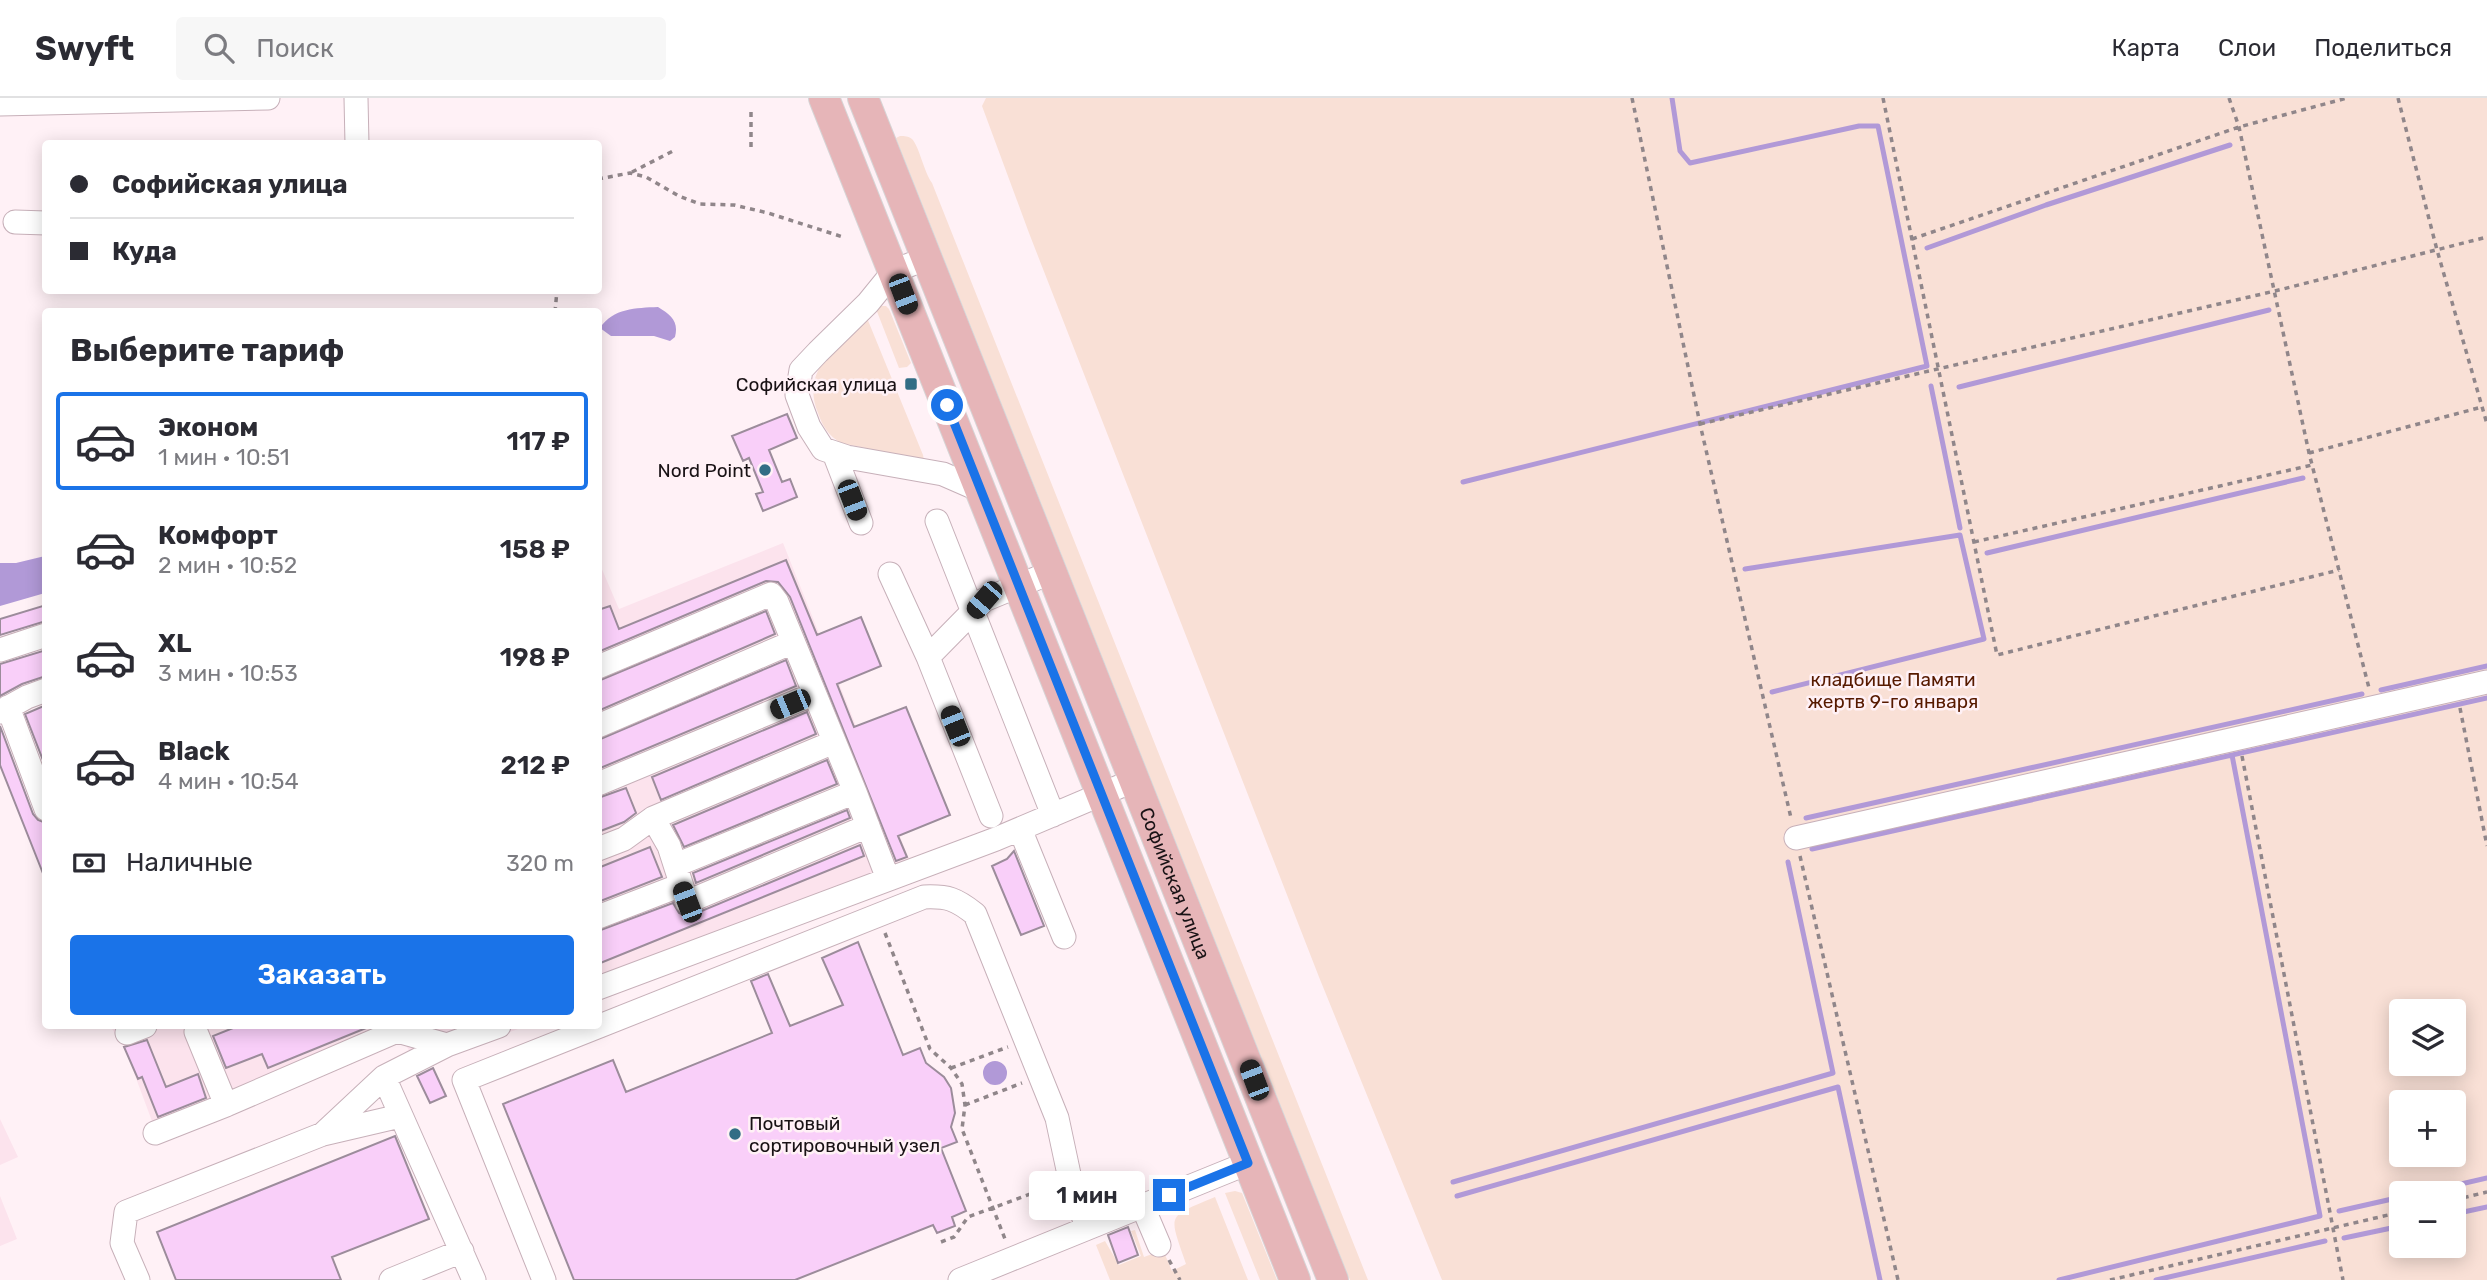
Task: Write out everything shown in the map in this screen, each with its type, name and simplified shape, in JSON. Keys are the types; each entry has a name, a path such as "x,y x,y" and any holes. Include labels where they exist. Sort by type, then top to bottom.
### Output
{"main road":[{"name":"Софийская улица","path":"824,98 1295,1280"},
{"name":"Софийская улица","path":"863,98 1333,1280"}],"street":[{"path":"0,104 268,98"},
{"path":"356,98 357,140"},
{"path":"15,222 42,223"},
{"path":"926,258 894,271 868,303 802,370 797,395 809,427 823,449 847,457 943,474 982,491"},
{"path":"834,453 861,523"},
{"path":"937,521 1053,815"},
{"path":"928,657 984,600 1052,572"},
{"path":"890,574 928,657 991,816"},
{"path":"602,665 771,594 777,602 888,879"},
{"path":"0,650 42,636"},
{"path":"602,724 793,642"},
{"path":"1796,838 2487,682"},
{"path":"42,691 27,696 4,710 42,800"},
{"path":"602,782 814,694"},
{"path":"602,847 624,839 653,818 834,742"},
{"path":"602,986 1020,829 1135,780"},
{"path":"602,915 678,875 855,792"},
{"path":"653,818 669,846 687,902 868,826"},
{"path":"1020,829 1064,937"},
{"path":"602,1026 923,898 943,896 960,902 975,914 1057,1118 1070,1179 1087,1227"},
{"path":"155,1133 397,1031 435,1037 482,1029"},
{"path":"544,1280 464,1080 594,1029"},
{"path":"196,1032 226,1105"},
{"path":"323,1133 384,1077 435,1037"},
{"path":"384,1077 474,1280"},
{"path":"138,1280 122,1243 126,1212 323,1133 400,1116"},
{"path":"960,1280 1248,1163"},
{"path":"1142,1205 1159,1245"},
{"path":"391,1280 462,1251"}],"path":[{"path":"1632,98 1700,425 1898,1280"},
{"path":"1884,98 1997,654 2339,570"},
{"path":"2230,98 2239,127 2309,453 2373,707"},
{"path":"1912,240 2239,127 2347,98"},
{"path":"2398,98 2437,250 2487,424"},
{"path":"751,111 751,147"},
{"path":"602,178 630,173 673,151"},
{"path":"630,173 646,177 679,196 700,204 734,205 843,237"},
{"path":"1700,425 2275,291 2487,237"},
{"path":"2309,453 2482,407"},
{"path":"1974,542 2312,465"},
{"path":"2456,688 2487,846"},
{"path":"2238,737 2343,1280"},
{"path":"878,917 930,1049 951,1068 962,1084 965,1105 962,1129 1007,1245 1024,1252"},
{"path":"951,1068 1009,1047"},
{"path":"965,1105 1022,1084 1018,1072"},
{"path":"942,1242 954,1237 968,1217 1070,1179"},
{"path":"2466,1197 2487,1192"},
{"path":"2110,1280 2389,1215"}],"shaded area":[{"path":"658,307 675,323 675,337 670,341 654,336 611,336 602,329 602,325 611,316 633,309"},
{"path":"783,543 917,879 602,997 602,569 619,609"},
{"path":"42,557 42,594 0,606 0,563 16,563"},
{"path":"112,1029 518,1029 419,1066 403,1041 159,1140 124,1046"},
{"path":"995,1061 1004,1064 1007,1073 1004,1082 995,1085 986,1082 983,1073 986,1064"},
{"path":"0,1119 18,1157 0,1165"},
{"path":"0,1196 17,1239 0,1246"}],"green space":[{"name":"кладбище Памяти жертв 9-го января","path":"986,98 2487,98 2487,1280 1442,1280 1319,977 982,106"},
{"path":"909,137 915,142 932,183 1368,1280 1350,1280 896,138"},
{"path":"879,306 889,309 911,363 907,367 899,368 876,309"},
{"path":"867,318 924,460 841,443 829,434 820,418 814,397 818,371 834,349"},
{"path":"1225,1193 1242,1193 1277,1280 1260,1280"},
{"path":"1215,1197 1248,1280 1110,1280 1096,1245 1105,1241 1119,1265 1141,1256 1131,1231 1135,1230 1144,1257 1163,1250 1172,1271 1186,1264 1176,1235 1175,1219 1187,1209"}],"building":[{"name":"Nord Point","path":"787,414 797,438 769,450 782,482 790,479 797,497 763,511 756,494 763,492 749,458 743,461 732,436"},
{"path":"786,560 817,635 861,617 881,666 837,684 854,727 906,707 950,815 898,836 907,857 896,861 790,597 778,582 766,581 602,650 602,609 610,606 619,629"},
{"path":"42,606 42,622 0,635 0,619"},
{"path":"766,611 775,634 602,709 602,679"},
{"path":"42,651 42,677 0,696 0,664"},
{"path":"786,660 796,686 602,767 602,738"},
{"path":"42,707 42,758 25,714"},
{"path":"807,712 816,734 661,800 652,777"},
{"path":"0,726 33,814 42,822 42,871 0,765"},
{"path":"827,760 837,784 684,847 673,825"},
{"path":"626,788 636,813 624,822 602,830 602,797"},
{"path":"847,810 850,818 696,883 693,873"},
{"path":"860,845 864,856 602,962 602,930 673,903 679,913 692,915"},
{"path":"650,847 662,877 602,900 602,866"},
{"path":"1014,851 1044,926 1021,935 992,866 1007,859"},
{"name":"Почтовый сортировочный узел","path":"858,942 903,1055 920,1048 926,1063 944,1077 951,1088 955,1113 951,1127 957,1142 941,1148 966,1211 952,1217 955,1226 937,1233 933,1225 795,1280 574,1280 503,1104 613,1060 626,1092 772,1033 751,981 768,974 790,1026 843,1005 822,958"},
{"path":"230,1029 364,1029 268,1068 262,1054 226,1068 213,1036"},
{"path":"147,1040 166,1087 198,1074 206,1098 158,1117 142,1077 138,1079 124,1047"},
{"path":"433,1068 446,1096 430,1103 417,1076"},
{"path":"395,1136 429,1219 332,1257 341,1280 176,1280 157,1232"},
{"path":"1114,1190 1118,1201 1098,1209 1093,1198"},
{"path":"1128,1227 1138,1255 1118,1263 1108,1235"}],"waterway":[{"path":"1463,482 1927,366 1878,126 1859,126 1690,163 1680,151 1672,98"},
{"path":"1927,248 2046,205 2230,145"},
{"path":"1959,387 2269,310"},
{"path":"1931,386 1960,528"},
{"path":"1987,553 2303,478"},
{"path":"1745,569 1960,535 1984,639 1772,692"},
{"path":"2381,690 2487,666"},
{"path":"1806,818 2362,694"},
{"path":"1812,849 2487,698"},
{"path":"2059,1280 2320,1216 2232,755"},
{"path":"1453,1182 1833,1073 1788,862"},
{"path":"1457,1196 1838,1087 1880,1280"},
{"path":"2466,1183 2487,1178"},
{"path":"2339,1211 2389,1200"},
{"path":"2466,1211 2487,1207"},
{"path":"2344,1238 2389,1229"},
{"path":"2156,1280 2325,1241"}],"place":[{"name":"Софийская улица","path":"911,384"},
{"name":"Nord Point","path":"765,470"},
{"name":"Почтовый сортировочный узел","path":"735,1134"}],"route":[{"path":"947,405 1248,1163 1169,1195"}]}
